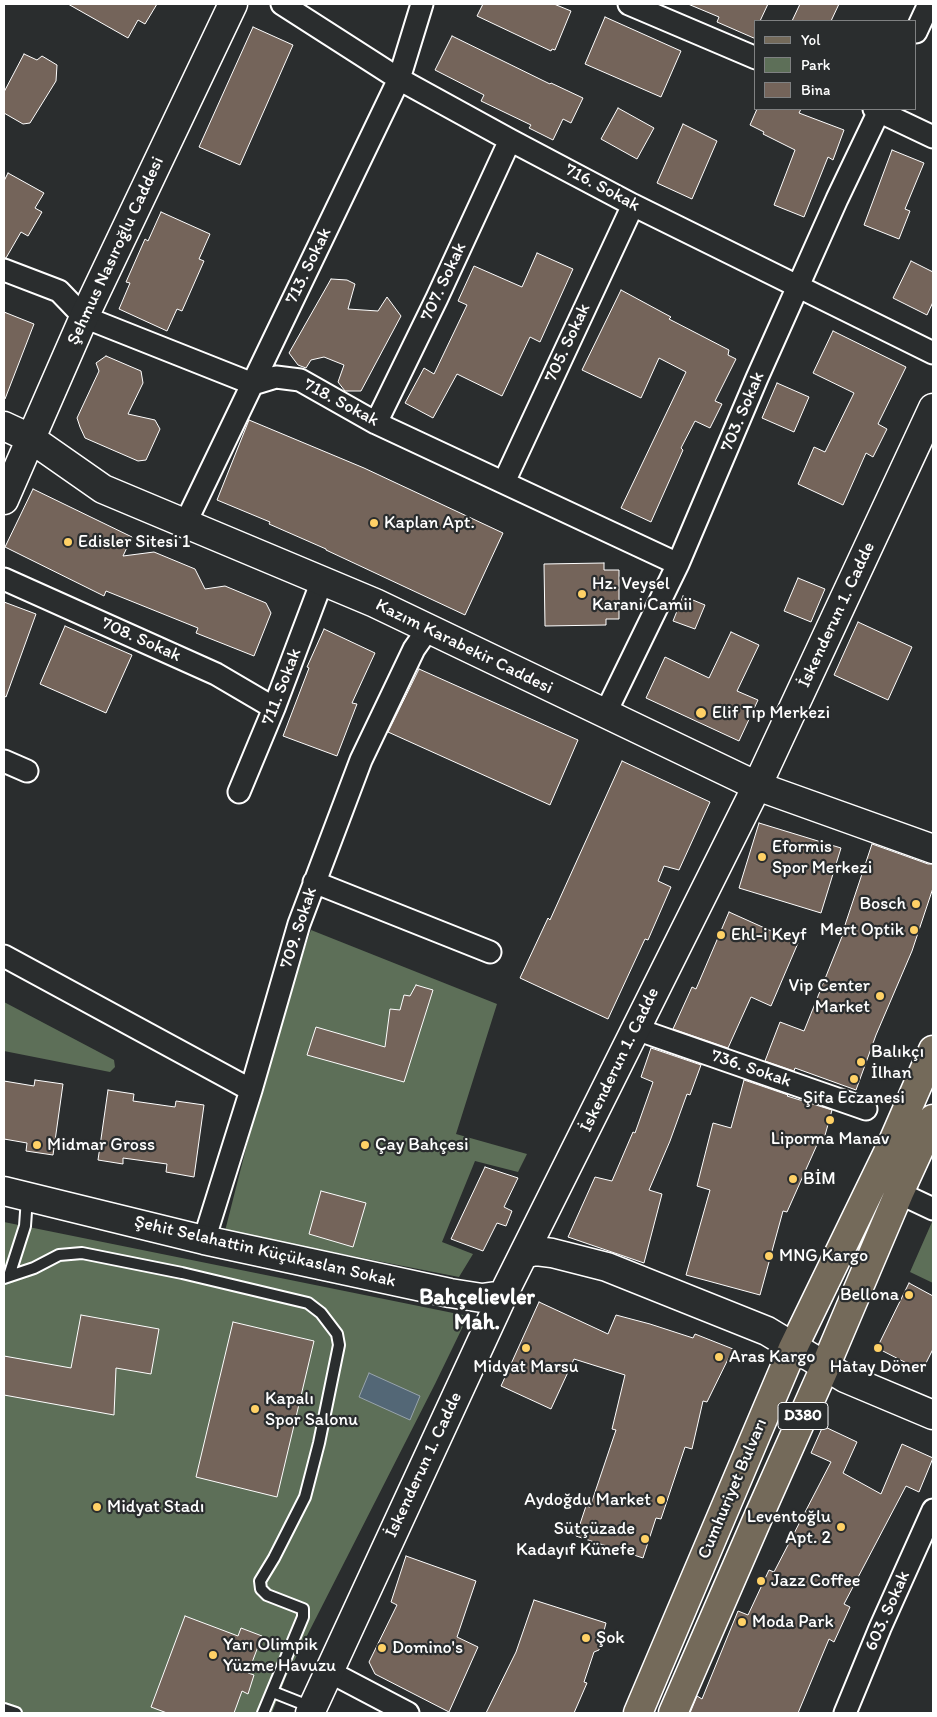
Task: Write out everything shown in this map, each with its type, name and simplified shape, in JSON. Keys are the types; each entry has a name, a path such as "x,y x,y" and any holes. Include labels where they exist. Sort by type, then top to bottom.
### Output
{"main road":[{"name":"Cumhuriyet Bulvarı","path":"638,1713 793,1348 892,1144 933,1050"},
{"name":"Cumhuriyet Bulvarı","path":"673,1713 933,1119"}],"street":[{"name":"Şehmus Nasıroğlu Caddesi","path":"4,500 84,317 233,4"},
{"name":"716. Sokak","path":"282,4 400,79 510,140 633,205 933,353"},
{"name":"713. Sokak","path":"185,524 400,79 422,4"},
{"path":"633,4 754,57"},
{"path":"917,30 929,4"},
{"name":"703. Sokak","path":"605,714 678,564 757,378 878,110"},
{"path":"880,110 933,137"},
{"name":"707. Sokak","path":"376,422 437,298 510,140"},
{"name":"705. Sokak","path":"504,482 633,205"},
{"path":"4,270 59,291 84,317 253,384"},
{"name":"718. Sokak","path":"253,384 276,377 300,380 376,422 678,564"},
{"name":"İskenderun 1. Cadde","path":"311,1710 503,1295 757,786 933,408"},
{"name":"Kazım Karabekir Caddesi","path":"4,426 30,438 103,489 375,604 757,786 933,849"},
{"name":"708. Sokak","path":"4,579 216,674 274,708"},
{"name":"711. Sokak","path":"239,792 274,708 322,582"},
{"name":"709. Sokak","path":"204,1240 251,1090 299,924 314,882 361,760 414,649 428,630"},
{"path":"4,761 27,771"},
{"path":"314,882 490,952"},
{"path":"4,956 251,1090"},
{"name":"736. Sokak","path":"636,1029 866,1109"},
{"path":"899,1193 933,1209"},
{"name":"Şehit Selahattin Küçükaslan Sokak","path":"12,1195 204,1240 450,1294 482,1298 503,1295"},
{"path":"524,1254 536,1251 552,1253 606,1267 767,1331 845,1378 933,1415"},
{"name":"603. Sokak","path":"845,1713 880,1628 933,1510"},
{"path":"328,1671 408,1713"}],"lane":[{"path":"7,1277 25,1226 12,1195"},
{"path":"7,1277 34,1268 60,1255 82,1253 182,1273 308,1303 321,1314 337,1334 338,1345 319,1443 304,1497 274,1558 260,1581 261,1589 267,1595 303,1608 303,1618 264,1713"},
{"path":"273,1692 311,1710"},
{"path":"4,1709 16,1713"}],"green space":[{"path":"311,930 497,1004 456,1134 527,1154 518,1172 475,1161 442,1242 473,1254 459,1277 225,1231 275,1034"},
{"path":"4,1002 114,1060 115,1067 110,1072 4,1051"},
{"path":"4,1222 468,1316 286,1677 272,1713 4,1713"},
{"path":"933,1222 933,1283 910,1272"}],"water":[{"path":"369,1373 420,1396 410,1420 359,1397"}],"building":[{"path":"68,4 157,4 145,24 138,20 128,38"},
{"path":"483,4 554,4 571,11 555,50 552,49 551,51 477,16"},
{"path":"688,4 768,4 760,20 754,20 754,38 717,22 719,17"},
{"path":"800,4 839,4 831,20 792,20"},
{"path":"605,17 681,51 661,97 585,64"},
{"path":"253,27 293,45 240,165 199,147"},
{"path":"452,36 583,98 571,123 563,119 553,140 529,128 531,125 481,101 484,95 435,70"},
{"path":"24,54 37,60 42,56 57,65 56,81 30,123 23,124 4,113 4,92"},
{"path":"618,108 654,128 637,159 601,139"},
{"path":"757,110 800,110 799,113 844,130 833,160 828,157 804,217 774,205 795,150 763,134 764,132 750,125"},
{"path":"683,124 717,141 692,199 657,183"},
{"path":"892,150 924,163 905,209 910,211 899,239 864,225"},
{"path":"8,173 44,193 35,208 42,212 28,236 21,232 6,258 4,258 4,181"},
{"path":"161,212 210,234 199,259 204,261 182,311 177,309 167,331 119,309 130,283 126,282 145,239 148,241"},
{"path":"537,253 573,269 540,342 530,337 502,396 457,374 433,418 405,403 424,368 434,374 467,305 458,301 474,266 522,287"},
{"path":"911,261 933,272 933,302 927,315 893,298"},
{"path":"331,279 347,280 355,284 348,309 378,311 387,297 401,316 361,391 345,391 338,382 344,365 324,357 311,360 306,368 298,365 289,353"},
{"path":"621,290 671,317 669,319 729,350 728,355 736,359 715,401 722,404 710,428 695,421 681,448 683,450 651,522 621,508 686,372 659,358 641,398 582,370"},
{"path":"4,312 34,324 5,399 4,399"},
{"path":"833,331 906,367 878,424 887,429 873,457 866,453 843,505 798,484 814,447 825,452 854,393 813,373"},
{"path":"106,356 141,371 143,383 128,414 155,420 160,429 146,460 138,461 85,438 80,427 77,418 99,371 96,363"},
{"path":"777,383 809,397 794,432 762,418"},
{"path":"249,420 364,468 503,533 465,615 269,524 270,522 217,500"},
{"path":"33,489 132,537 123,556 154,552 195,569 205,589 225,586 266,603 271,613 254,656 196,633 198,628 106,591 104,596 5,547"},
{"name":"Hz. Veysel Karani Camii","path":"604,563 604,570 619,570 619,619 606,619 606,625 545,626 544,564"},
{"path":"798,578 825,589 811,622 784,611"},
{"path":"683,596 705,605 695,629 673,621"},
{"path":"4,602 36,614 6,697 4,696"},
{"path":"858,622 912,647 888,700 834,675"},
{"path":"65,626 132,655 106,713 40,684"},
{"path":"324,629 375,653 352,703 357,704 337,756 283,736 309,668 307,667"},
{"path":"731,632 759,645 737,691 758,700 739,741 646,698 665,657 709,678"},
{"path":"419,669 578,740 550,805 388,732"},
{"path":"622,761 710,802 679,870 664,866 658,881 671,887 648,940 645,939 608,1019 520,978 548,918 550,920"},
{"path":"759,823 841,848 821,913 739,888"},
{"path":"872,844 928,864 933,864 933,888 912,951 876,1035 856,1090 795,1068 794,1071 765,1061 780,1022 804,1031 845,929"},
{"path":"729,912 798,943 771,1006 751,997 728,1048 673,1029 692,987 696,989"},
{"path":"416,985 433,990 404,1082 307,1055 316,1027 385,1047 390,1009 400,1010 404,995 410,996"},
{"path":"651,1048 701,1065 690,1095 687,1094 649,1190 662,1194 644,1263 568,1237 595,1177 612,1181 633,1132 635,1133 653,1082 641,1077"},
{"path":"35,1080 63,1084 53,1155 26,1151 27,1143 4,1139 4,1081 34,1086"},
{"path":"744,1080 832,1110 824,1139 820,1138 787,1212 783,1211 760,1295 686,1275 710,1190 697,1186 713,1123 731,1128"},
{"path":"108,1090 134,1094 133,1101 175,1107 176,1101 204,1105 194,1177 166,1172 167,1164 123,1158 123,1164 98,1160"},
{"path":"485,1167 518,1178 504,1207 512,1211 506,1226 497,1223 483,1251 451,1239"},
{"path":"321,1191 366,1203 353,1247 309,1234"},
{"path":"909,1283 933,1296 933,1349 922,1371 877,1348"},
{"path":"539,1302 608,1334 616,1315 693,1338 695,1334 733,1349 707,1402 703,1401 692,1449 685,1447 661,1519 656,1518 643,1558 576,1536 586,1506 590,1507 616,1430 612,1429 625,1375 574,1359 551,1409 501,1386"},
{"path":"81,1315 159,1329 151,1374 116,1368 114,1415 4,1395 4,1356 71,1368"},
{"name":"Kapalı Spor Salonu","path":"233,1322 314,1341 277,1497 196,1477"},
{"path":"823,1426 857,1442 843,1473 881,1494 902,1444 933,1458 919,1492 906,1486 844,1604 850,1607 834,1642 829,1639 798,1713 690,1713 697,1696 702,1699 738,1611 748,1615 769,1570 774,1572 831,1462 811,1453"},
{"path":"406,1556 476,1581 457,1637 478,1647 449,1712 375,1674 369,1662 397,1605 391,1602"},
{"path":"534,1600 606,1623 599,1650 594,1652 584,1682 587,1683 574,1713 486,1713 516,1652"},
{"name":"Yarı Olimpik Yüzme Havuzu","path":"185,1616 238,1636 241,1628 262,1636 248,1673 254,1675 248,1694 242,1691 234,1713 167,1713 151,1707"}],"place":[{"name":"Kaplan Apt.","path":"374,523"},
{"name":"Edisler Sitesi 1","path":"68,542"},
{"name":"Hz. Veysel Karani Camii","path":"582,594"},
{"name":"Elif Tıp Merkezi","path":"701,713"},
{"name":"Eformis Spor Merkezi","path":"762,857"},
{"name":"Bosch","path":"916,904"},
{"name":"Mert Optik","path":"914,930"},
{"name":"Ehl-i Keyf","path":"721,935"},
{"name":"Vip Center Market","path":"880,996"},
{"name":"Balıkçı İlhan","path":"861,1062"},
{"name":"Şifa Eczanesi","path":"854,1079"},
{"name":"Liporma Manav","path":"830,1120"},
{"name":"Midmar Gross","path":"37,1145"},
{"name":"Çay Bahçesi","path":"365,1145"},
{"name":"BİM","path":"793,1179"},
{"name":"MNG Kargo","path":"769,1256"},
{"name":"Bellona","path":"909,1295"},
{"name":"Midyat Marsu","path":"526,1348"},
{"name":"Hatay Döner","path":"878,1348"},
{"name":"Aras Kargo","path":"719,1357"},
{"name":"Kapalı Spor Salonu","path":"255,1409"},
{"name":"Aydoğdu Market","path":"661,1500"},
{"name":"Midyat Stadı","path":"97,1507"},
{"name":"Leventoğlu Apt. 2","path":"841,1527"},
{"name":"Sütçüzade Kadayıf Künefe","path":"645,1539"},
{"name":"Jazz Coffee","path":"761,1581"},
{"name":"Moda Park","path":"742,1622"},
{"name":"Şok","path":"586,1638"},
{"name":"Domino's","path":"382,1648"},
{"name":"Yarı Olimpik Yüzme Havuzu","path":"213,1655"}],"district":[{"name":"Bahçelievler Mah.","path":"477,1310"}]}
